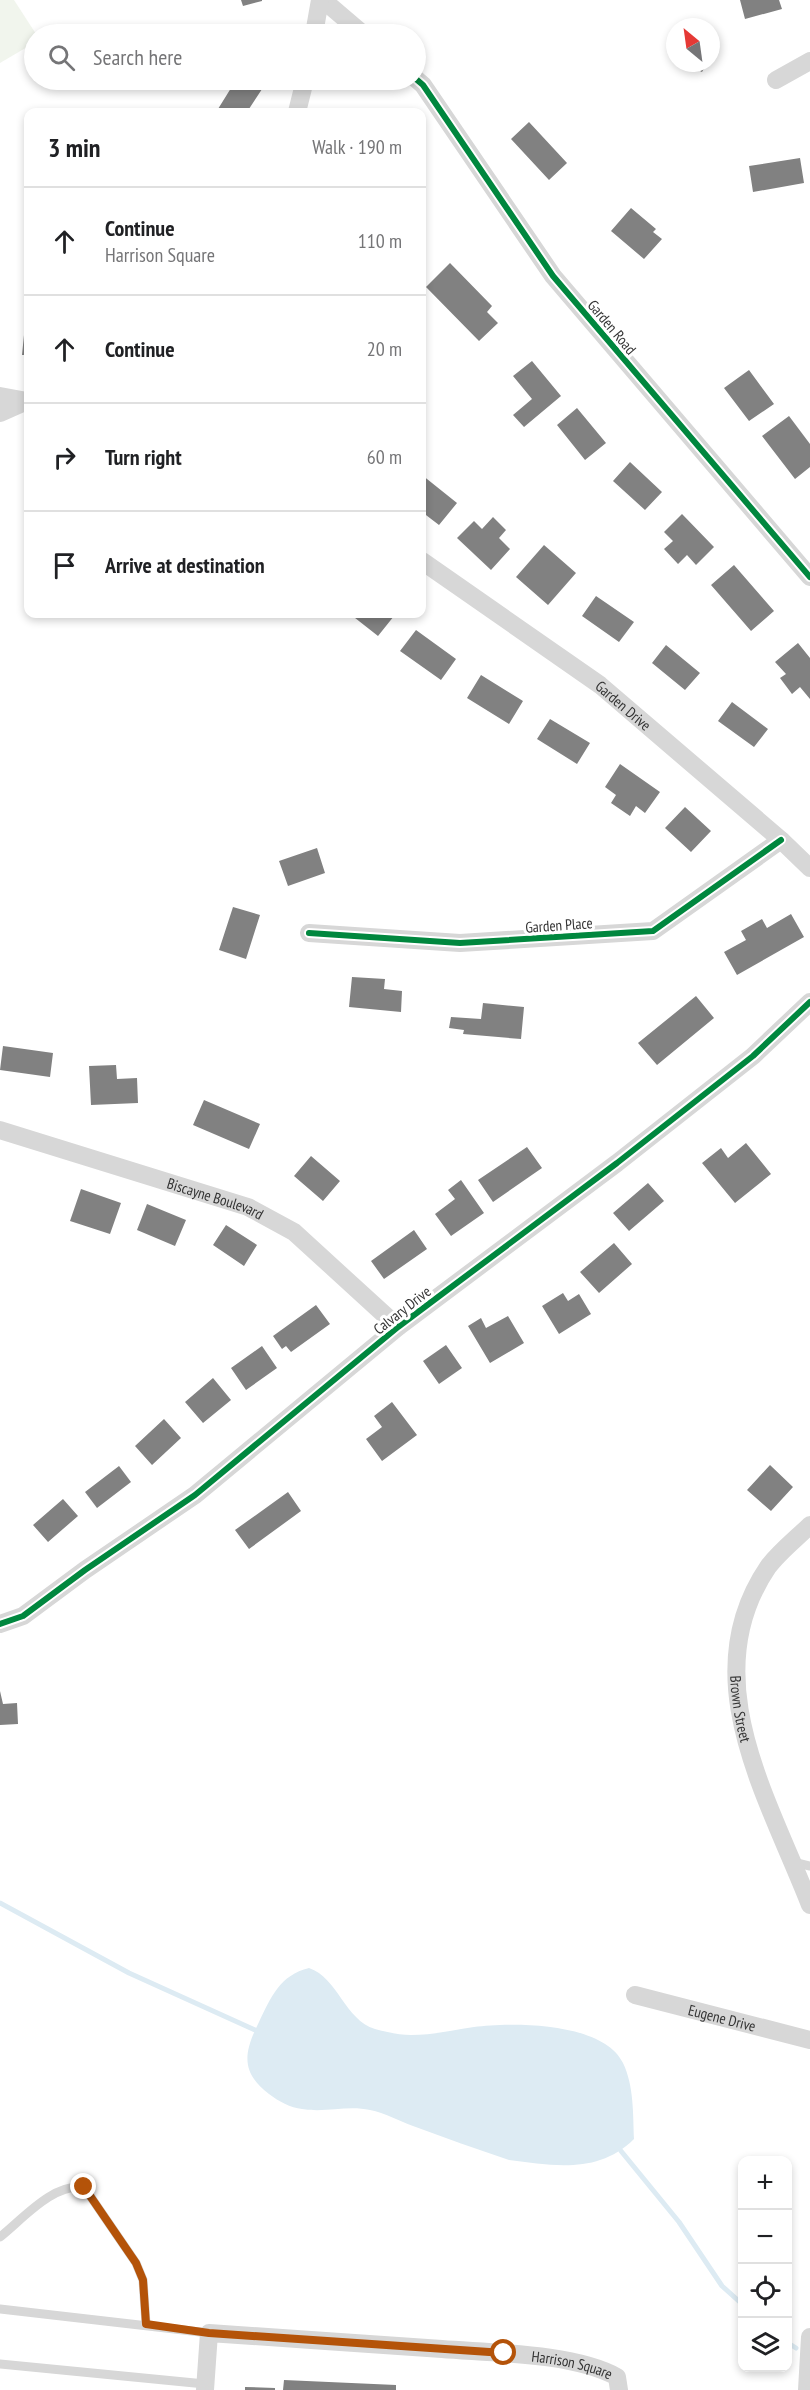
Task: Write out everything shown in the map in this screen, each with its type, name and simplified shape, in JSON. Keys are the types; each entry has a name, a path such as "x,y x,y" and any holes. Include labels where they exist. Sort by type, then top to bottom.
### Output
{"street":[{"path":"316,24 322,0 351,24"},
{"path":"776,80 810,61"},
{"path":"298,108 302,90"},
{"name":"Garden Road","path":"426,90 553,276 810,577"},
{"path":"0,396 24,400"},
{"path":"0,413 24,403"},
{"name":"Garden Drive","path":"426,564 600,685 781,840 810,868"},
{"name":"Garden Place","path":"309,933 460,943 653,931 781,840"},
{"name":"Calvary Drive","path":"0,1624 23,1616 85,1569 195,1495 398,1327 617,1163 753,1056 810,1002"},
{"name":"Biscayne Boulevard","path":"0,1130 248,1208 294,1232 398,1327"},
{"name":"Brown Street","path":"810,1525 769,1566 750,1600 735,1676 746,1741 761,1792 801,1864 810,1905"},
{"name":"Eugene Drive","path":"635,1995 810,2040"},
{"path":"205,2387 209,2333"},
{"name":"Harrison Square","path":"209,2333 504,2353 579,2363 601,2368 617,2377 619,2390"},
{"path":"807,2390 810,2337"}],"lane":[{"path":"0,2237 59,2190 71,2186 84,2187 136,2263 143,2280 146,2324"},
{"path":"0,2309 209,2333"},
{"path":"0,2364 205,2387"}],"shaded area":[{"path":"0,0 14,0 30,24 24,24 24,49 0,63"},
{"path":"309,1968 327,1980 356,2017 379,2030 419,2035 491,2025 533,2025 577,2032 597,2039 612,2049 627,2072 632,2100 634,2139 606,2158 591,2163 543,2164 509,2160 370,2110 353,2108 311,2110 280,2102 253,2078 249,2069 248,2052 254,2033 278,1988 291,1976"}],"building":[{"path":"241,0 262,0 262,1 243,6"},
{"path":"740,0 779,0 782,9 745,19"},
{"path":"230,90 261,90 250,108 219,108"},
{"path":"529,122 567,163 549,180 511,139"},
{"path":"800,158 804,183 753,192 749,166"},
{"path":"631,208 656,229 653,232 662,239 644,259 611,231"},
{"path":"450,263 492,306 487,312 498,323 479,341 426,287"},
{"path":"532,361 561,396 524,427 513,415 532,399 513,376"},
{"path":"749,370 774,404 749,421 724,388"},
{"path":"577,408 606,443 585,460 557,425"},
{"path":"789,416 810,444 810,467 795,479 762,436"},
{"path":"630,462 662,492 645,510 613,481"},
{"path":"426,478 457,503 439,525 426,515"},
{"path":"682,514 714,547 696,565 687,555 678,564 664,549 673,541 664,532"},
{"path":"493,517 506,530 499,538 510,549 491,570 457,538 474,521 482,529"},
{"path":"544,545 576,573 548,605 516,577"},
{"path":"734,565 774,611 751,631 711,585"},
{"path":"596,596 634,622 619,642 582,616"},
{"path":"355,618 392,618 378,636"},
{"path":"416,630 456,659 441,680 400,651"},
{"path":"798,643 810,658 810,699 800,687 792,694 780,678 786,674 775,662"},
{"path":"666,645 700,673 685,690 652,663"},
{"path":"481,675 523,701 509,724 467,698"},
{"path":"732,702 768,729 754,747 718,721"},
{"path":"550,719 590,743 577,764 537,739"},
{"path":"620,764 660,792 645,813 636,806 630,816 611,803 616,795 605,787"},
{"path":"685,807 711,831 691,852 665,828"},
{"path":"317,848 325,873 288,886 279,861"},
{"path":"233,907 260,915 246,959 219,950"},
{"path":"791,914 804,937 737,975 724,952 746,940 741,931 762,919 767,928"},
{"path":"352,977 385,979 384,989 402,991 401,1012 349,1007"},
{"path":"696,996 714,1018 657,1065 638,1043"},
{"path":"483,1003 524,1007 521,1039 463,1034 464,1030 449,1028 451,1017 481,1019"},
{"path":"3,1046 53,1053 50,1077 0,1070"},
{"path":"116,1065 117,1079 137,1078 138,1103 91,1105 89,1066"},
{"path":"204,1100 260,1124 249,1149 193,1125"},
{"path":"746,1143 771,1174 735,1203 702,1163 721,1148 728,1158"},
{"path":"527,1147 542,1168 493,1202 478,1180"},
{"path":"311,1156 340,1181 323,1201 294,1176"},
{"path":"461,1180 484,1213 451,1236 435,1214 455,1199 448,1190"},
{"path":"648,1183 664,1201 629,1231 613,1213"},
{"path":"81,1189 121,1203 110,1234 70,1221"},
{"path":"147,1204 186,1220 175,1246 137,1230"},
{"path":"226,1225 257,1245 244,1266 213,1245"},
{"path":"414,1230 427,1249 384,1279 371,1261"},
{"path":"614,1243 632,1264 599,1293 580,1272"},
{"path":"563,1293 568,1301 579,1294 591,1314 559,1334 542,1306"},
{"path":"316,1305 330,1324 291,1352 286,1346 282,1349 273,1336"},
{"path":"508,1316 524,1343 490,1363 468,1326 481,1318 486,1328"},
{"path":"446,1345 462,1368 439,1384 423,1361"},
{"path":"262,1346 277,1368 246,1390 231,1368"},
{"path":"213,1378 231,1400 203,1423 185,1402"},
{"path":"392,1402 417,1435 382,1461 366,1439 382,1427 374,1416"},
{"path":"164,1419 181,1438 152,1465 135,1446"},
{"path":"770,1465 793,1487 771,1511 747,1490"},
{"path":"119,1466 131,1482 97,1508 85,1492"},
{"path":"288,1492 301,1511 249,1549 235,1530"},
{"path":"63,1499 78,1516 48,1542 33,1525"},
{"path":"0,1691 3,1704 17,1703 18,1724 0,1725"},
{"path":"284,2380 396,2385 396,2390 283,2390"},
{"path":"245,2387 275,2388 275,2390 245,2390"}],"waterway":[{"path":"0,1903 129,1973 255,2030"},
{"path":"621,2151 679,2222 722,2286 738,2300"},
{"path":"792,2346 796,2348"}],"cycle path":[{"path":"426,89 553,276 810,577"},
{"path":"309,933 460,943 653,931 781,840"},
{"path":"0,1624 23,1616 85,1570 195,1495 398,1327 617,1163 753,1056 810,1002"}],"route":[{"path":"84,2187 136,2263 146,2295 146,2324 209,2333 504,2353"}]}
